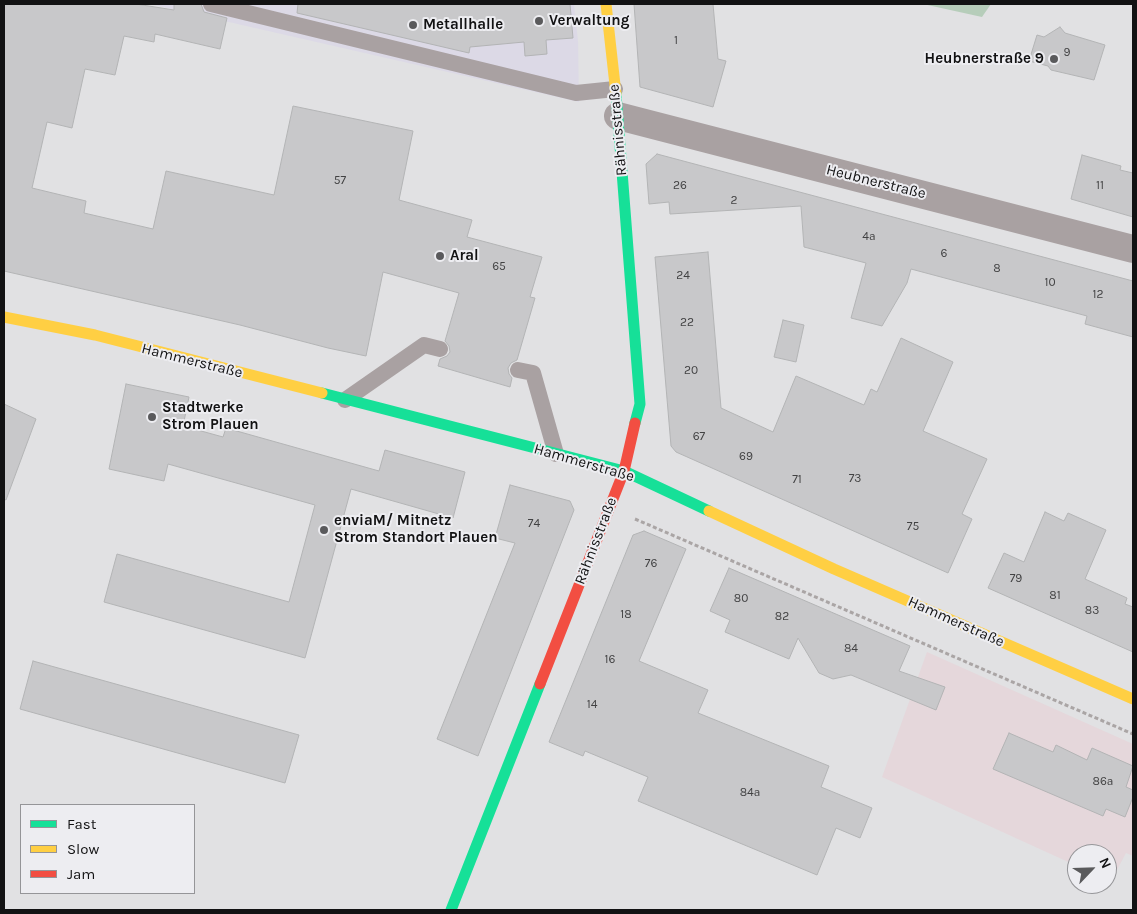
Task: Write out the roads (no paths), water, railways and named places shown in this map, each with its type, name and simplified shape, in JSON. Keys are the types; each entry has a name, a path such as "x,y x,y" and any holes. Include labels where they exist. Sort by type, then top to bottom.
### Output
{"main road":[{"name":"Rähnisstraße","path":"451,910 624,471 640,404 618,116 606,4"},
{"name":"Hammerstraße","path":"4,317 95,336 624,471 834,569 1133,699"}],"street":[{"name":"Heubnerstraße","path":"618,116 1133,249"}],"lane":[{"path":"211,4 576,93 615,89"},
{"path":"345,400 424,345 440,349"},
{"path":"518,370 533,373 556,454"}],"place":[{"name":"Verwaltung","path":"539,21"},
{"name":"Metallhalle","path":"413,25"},
{"name":"Heubnerstraße 9","path":"1054,59"},
{"name":"Aral","path":"440,256"},
{"name":"Stadtwerke Strom Plauen","path":"152,417"},
{"name":"enviaM/ Mitnetz Strom Standort Plauen","path":"324,530"}]}
